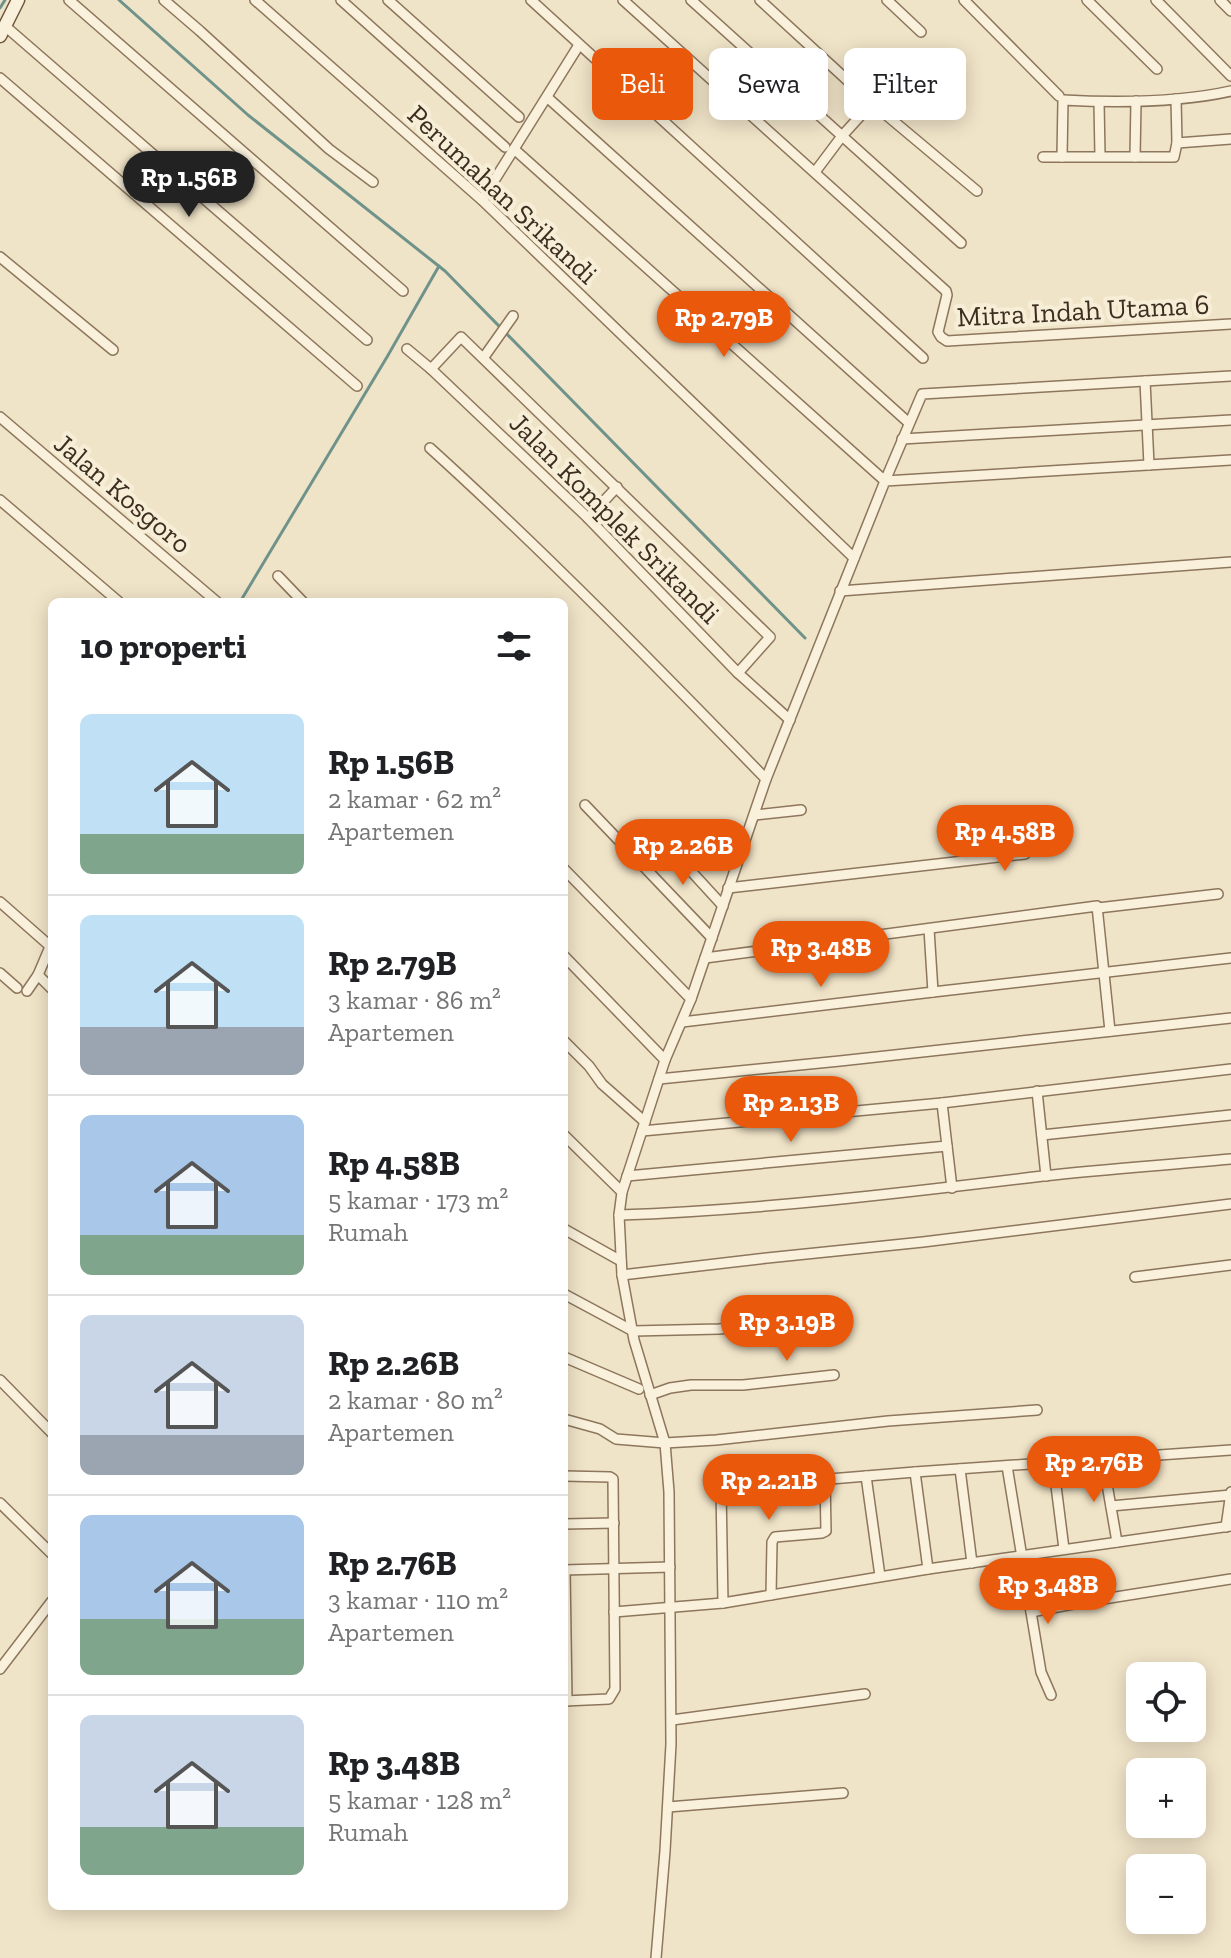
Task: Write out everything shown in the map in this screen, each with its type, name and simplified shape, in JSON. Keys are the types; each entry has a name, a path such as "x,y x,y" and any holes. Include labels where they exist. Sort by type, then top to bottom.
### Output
{"street":[{"path":"18,0 4,20 367,340"},
{"path":"69,0 403,291"},
{"path":"164,0 329,149 373,182"},
{"name":"Perumahan Srikandi","path":"255,0 482,200 854,558"},
{"path":"341,0 885,481 1231,460"},
{"path":"388,0 519,117"},
{"path":"531,0 923,358"},
{"name":"Mitra Indah Utama 6","path":"623,0 946,291 938,332 947,341 1231,324"},
{"path":"691,0 961,243"},
{"path":"760,0 844,77"},
{"path":"887,0 921,32"},
{"path":"964,0 1059,96"},
{"path":"1087,0 1157,69"},
{"path":"1156,0 1231,76"},
{"path":"1220,0 1231,11"},
{"path":"482,200 510,148 548,98 579,45"},
{"path":"0,78 357,386"},
{"path":"1062,157 1063,100 1176,99 1231,91"},
{"path":"548,98 909,423"},
{"path":"1043,157 1174,157 1177,143 1176,99"},
{"path":"1135,157 1136,101"},
{"path":"1099,102 1100,156"},
{"path":"815,172 857,120"},
{"path":"892,120 977,191"},
{"path":"1177,143 1231,139"},
{"path":"0,257 113,350"},
{"path":"484,357 513,316"},
{"path":"431,369 461,337 770,637 738,673"},
{"name":"Jalan Komplek Srikandi","path":"407,349 588,518 738,673 790,720"},
{"path":"656,1958 672,1720 669,1492 665,1443 633,1331 622,1275 619,1215 622,1192 665,1060 691,999 766,779 920,396 926,393 1231,376"},
{"path":"1145,381 1149,465"},
{"name":"Jalan Kosgoro","path":"0,417 212,598"},
{"path":"902,439 1231,420"},
{"path":"430,448 631,641 766,779"},
{"path":"588,518 617,487"},
{"path":"0,500 114,598"},
{"path":"840,591 1231,562"},
{"path":"278,576 299,598"},
{"path":"585,805 712,938"},
{"path":"755,815 801,810"},
{"path":"668,846 723,906"},
{"path":"728,888 1025,854"},
{"path":"568,873 691,999"},
{"path":"705,958 1096,906 1218,894"},
{"path":"0,902 48,942"},
{"path":"1098,908 1110,1031"},
{"path":"929,929 933,992"},
{"path":"0,973 22,990 38,975 48,951"},
{"path":"682,1022 1231,958"},
{"path":"568,960 665,1060"},
{"path":"38,975 48,985"},
{"path":"659,1079 1231,1018"},
{"path":"568,1045 643,1127"},
{"path":"643,1127 942,1103 1231,1069"},
{"path":"1037,1091 1046,1176"},
{"path":"942,1103 952,1188"},
{"path":"1042,1135 1231,1115"},
{"path":"568,1139 622,1192"},
{"path":"627,1176 947,1146"},
{"path":"619,1215 728,1211 1231,1159"},
{"path":"622,1275 1231,1204"},
{"path":"568,1231 621,1261"},
{"path":"1135,1277 1231,1265"},
{"path":"568,1296 633,1331 719,1329 802,1321"},
{"path":"568,1359 639,1389"},
{"path":"650,1395 691,1385 743,1385 834,1375"},
{"path":"2,1386 48,1429"},
{"path":"568,1420 600,1429 616,1439 665,1443 1037,1410"},
{"path":"721,1488 1231,1450"},
{"path":"1103,1461 1117,1542"},
{"path":"1053,1462 1064,1549"},
{"path":"719,1465 723,1603"},
{"path":"1007,1466 1041,1672 1051,1695"},
{"path":"960,1469 972,1563"},
{"path":"915,1472 928,1569"},
{"path":"568,1476 613,1479 615,1689 613,1696 606,1700 568,1701"},
{"path":"866,1476 880,1576"},
{"path":"771,1595 773,1539 826,1531 825,1479"},
{"path":"614,1612 723,1603 880,1576 1229,1526 1231,1494 1111,1506"},
{"path":"0,1503 48,1550"},
{"path":"568,1524 614,1523"},
{"path":"568,1570 670,1567"},
{"path":"1031,1612 1231,1579"},
{"path":"0,1669 48,1606"},
{"path":"672,1720 865,1694"},
{"path":"668,1807 843,1793"}],"water":[{"path":"1024,824 1025,845 1011,844 1011,825"}],"waterway":[{"path":"0,8 5,0"},
{"path":"119,0 248,115 445,271 805,638"},
{"path":"242,598 439,266"}]}
